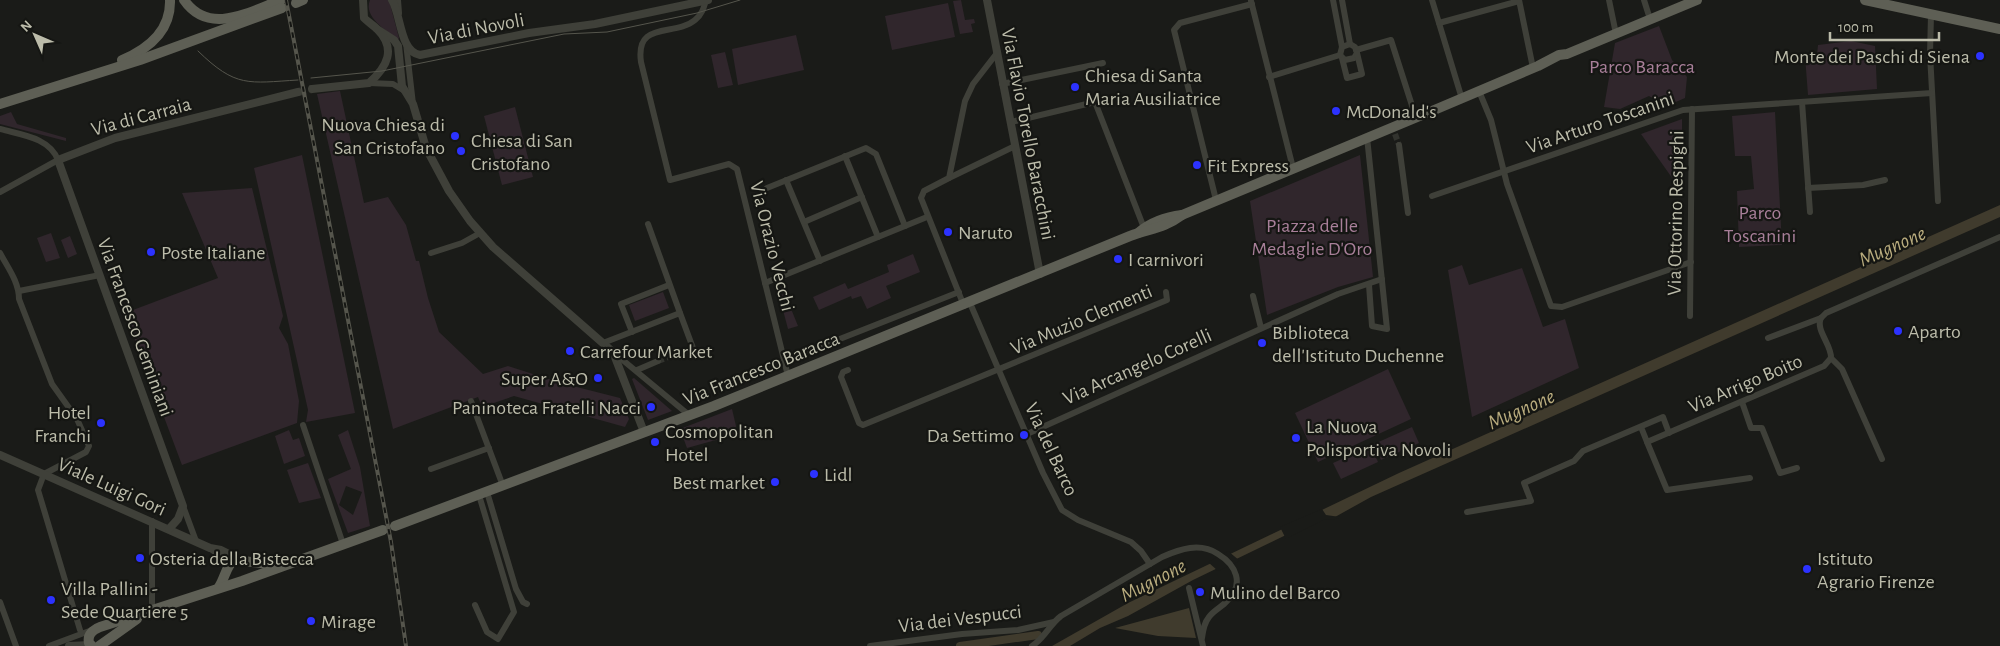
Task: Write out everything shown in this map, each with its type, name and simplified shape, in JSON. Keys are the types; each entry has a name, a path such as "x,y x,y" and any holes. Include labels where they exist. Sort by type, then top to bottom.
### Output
{"main road":[{"path":"74,79 130,56 149,45 166,24 170,0"},
{"path":"184,0 193,11 204,17 222,20 232,19 282,4"},
{"name":"Via Francesco Baracca","path":"395,526 788,376 967,305 1141,231 1161,228 1182,215 1216,200 1367,137 1393,131 1416,118 1559,55 1568,54 1698,0"},
{"path":"1865,0 2000,29"},
{"path":"0,104 74,79 140,60 282,4"},
{"path":"150,612 94,646 88,637 95,629 150,612 384,530"},
{"path":"219,587 232,561 242,560 282,565"},
{"path":"242,560 250,568 243,580"},
{"path":"228,570 231,579 243,580"}],"street":[{"path":"392,0 400,17"},
{"path":"398,0 413,104 426,148 439,174 480,233 527,278 689,415"},
{"name":"Via di Novoli","path":"653,33 693,22 701,14 707,0"},
{"name":"Via di Novoli","path":"405,41 413,52 423,55 522,34 595,24 707,0"},
{"name":"Via Flavio Torello Baracchini","path":"987,0 1040,274"},
{"path":"1333,0 1342,47 1341,56 1347,78 1362,74 1356,51 1350,44 1342,0"},
{"path":"1432,0 1462,99"},
{"path":"1438,23 1519,0 1535,67"},
{"path":"1609,0 1616,34"},
{"path":"1644,0 1650,19"},
{"path":"363,1 364,18 394,40 398,46 401,80 404,90 413,104"},
{"path":"1216,200 1174,33 1174,27 1180,23 1251,2 1293,168"},
{"path":"1931,15 1932,93 1938,201"},
{"path":"369,83 382,71 389,56 388,45 377,29"},
{"name":"Via Orazio Vecchi","path":"653,33 642,44 640,62 670,180 729,164 735,166 788,376"},
{"path":"1269,76 1341,56 1351,60 1356,51 1391,40 1416,118"},
{"path":"1342,47 1350,44"},
{"path":"949,178 964,101 973,84 997,53"},
{"path":"1002,84 1103,63"},
{"path":"312,89 369,83 393,84 404,90"},
{"path":"1479,91 1491,120 1503,172 1552,307 1562,307 1691,262"},
{"name":"Via di Carraia","path":"0,192 58,160 114,138 298,92"},
{"name":"Via Arturo Toscanini","path":"1432,196 1678,111 1932,93"},
{"path":"1010,122 1095,102 1141,231"},
{"path":"1802,102 1810,212"},
{"name":"Via Ottorino Respighi","path":"1690,316 1692,109"},
{"path":"0,129 46,144 53,150 58,160"},
{"path":"1367,137 1387,329 1372,326 1369,285"},
{"path":"1399,145 1408,213"},
{"path":"949,178 1015,146"},
{"path":"767,188 866,148 876,154 906,226"},
{"path":"845,156 878,237"},
{"name":"Via Francesco Geminiani","path":"58,160 196,541"},
{"name":"Via del Barco","path":"949,178 927,189 922,194 921,200 959,292 1000,370 1062,510 1078,520 1131,542 1142,551 1150,564"},
{"path":"786,180 820,261"},
{"path":"1808,188 1863,185 1885,180"},
{"path":"804,222 862,197"},
{"path":"765,283 928,217"},
{"path":"648,224 693,348 671,356"},
{"path":"431,253 462,243 480,233"},
{"path":"1768,338 1821,318 1826,313 2000,237"},
{"path":"0,253 19,291 19,299 52,384 77,420 89,446 86,452 44,474 38,490 80,630"},
{"path":"19,291 100,275"},
{"name":"Via Arcangelo Corelli","path":"1027,434 1338,294 1382,279"},
{"path":"632,332 621,304 669,285"},
{"name":"Via Francesco Baracca","path":"784,361 959,292"},
{"name":"Via Muzio Clementi","path":"1000,370 1167,300 1166,292"},
{"path":"1253,296 1261,328"},
{"path":"603,343 680,313"},
{"path":"1821,318 1819,324 1831,352 1831,358 1842,369 1882,459"},
{"path":"613,352 644,432"},
{"name":"Via Arrigo Boito","path":"1647,442 1824,366 1831,358"},
{"path":"637,370 658,361"},
{"path":"848,370 843,372 841,377 859,423 863,425 1000,370"},
{"path":"472,401 503,486"},
{"path":"1742,402 1751,428 1762,428 1780,473 1797,468"},
{"name":"Via Arrigo Boito","path":"1467,512 1530,502 1524,483 1574,461 1583,451 1663,417 1669,433"},
{"path":"302,425 343,544"},
{"path":"1641,427 1666,490 1750,478"},
{"path":"432,470 489,448"},
{"name":"Viale Luigi Gori","path":"0,455 210,548 223,559 228,570"},
{"path":"475,605 487,632 498,639 514,612 483,494"},
{"path":"483,494 513,580 523,602 527,604"},
{"path":"169,529 178,519 184,506"},
{"path":"150,612 152,521"},
{"name":"Via dei Vespucci","path":"870,646 962,634 1018,630 1054,622 1150,564 1184,549 1201,547 1213,551 1234,566 1237,574 1236,587 1225,603 1210,616 1204,627 1202,638"},
{"name":"Viale Luigi Gori","path":"210,548 221,550 242,560"},
{"path":"504,579 513,580"},
{"path":"1189,588 1203,646"},
{"path":"0,602 16,646"},
{"name":"Via dei Vespucci","path":"1032,646 1045,637 1054,622"},
{"path":"49,646 95,629"},
{"path":"69,646 94,646"}],"green space":[{"path":"370,0 389,0 398,40 377,23 370,12"},
{"path":"961,0 965,20 974,19 975,23 971,24 973,32 960,34 953,1"},
{"path":"948,3 955,37 892,50 885,16"},
{"name":"Parco Baracca","path":"1659,26 1672,60 1687,77 1685,98 1662,108 1660,102 1649,96 1620,109 1604,107 1615,43"},
{"path":"796,35 804,70 738,85 732,49"},
{"path":"1851,41 1875,46 1877,89 1808,95 1805,56 1817,55 1818,45"},
{"path":"725,52 733,85 718,88 711,55"},
{"path":"340,91 364,203 388,197 406,225 416,261 419,261 439,332 483,374 508,366 561,383 620,398 629,419 625,427 514,396 482,407 478,397 393,429 317,94"},
{"path":"515,107 533,177 502,185 484,116"},
{"path":"11,112 17,124 66,138 66,141 0,124 0,116"},
{"name":"Parco Toscanini","path":"1775,112 1782,245 1739,247 1737,191 1754,189 1751,156 1735,156 1732,116"},
{"path":"1682,119 1682,180 1675,182 1641,134"},
{"path":"302,155 355,413 306,422 308,410 254,168"},
{"name":"Piazza delle Medaglie D'Oro","path":"1360,155 1373,277 1338,287 1267,315 1250,201"},
{"path":"252,188 283,316 279,328 288,344 299,401 297,423 182,465 125,313 218,278 182,193"},
{"path":"51,233 60,258 46,262 37,238"},
{"path":"70,236 77,254 68,258 61,240"},
{"path":"913,254 920,272 886,286 891,298 867,309 861,296 852,299 851,296 819,310 813,297 845,283 848,289 889,272 887,265"},
{"path":"1462,265 1469,285 1522,268 1543,327 1565,319 1579,368 1472,417 1448,270"},
{"path":"663,292 669,308 635,321 629,305"},
{"path":"785,294 798,326 788,329 779,295"},
{"path":"1388,369 1411,419 1318,462 1295,413"},
{"path":"634,378 672,411 648,420 632,379"},
{"path":"732,409 736,426 734,435 687,448 680,429"},
{"path":"1412,427 1419,443 1381,460 1374,444"},
{"path":"289,430 293,440 299,438 305,456 284,464 275,436"},
{"path":"348,430 360,467 370,526 348,533 328,479 351,469 338,435","holes":["346,486 362,492 353,515 339,505"]},
{"path":"1371,446 1378,462 1341,479 1333,463"},
{"path":"308,463 321,498 299,503 287,470"}],"shaded area":[{"path":"2000,205 2000,217 1371,497 1335,517 1325,516 1193,580 1128,616 1100,628 1070,646 1052,646 1128,603 1399,473"},
{"path":"1189,608 1196,638 1158,636 1115,628"}],"pier":[{"path":"1322,509 1326,515 1340,517 1335,520 1325,519 1286,539 1280,527"},
{"path":"1228,551 1240,561 1218,571 1208,562"}],"waterway":[{"path":"960,646 1038,635"}],"tunnel":[{"path":"298,92 312,89"},
{"path":"1395,134 1399,145"},
{"path":"658,361 671,356"}],"tram line":[{"path":"311,78 382,71 564,34 607,32 697,13 740,0"},
{"path":"198,51 223,72 233,77 254,82 298,80"}],"railway":[{"path":"286,0 391,542 406,646"}],"place":[{"name":"Monte dei Paschi di Siena","path":"1980,56"},
{"name":"Chiesa di Santa Maria Ausiliatrice","path":"1075,87"},
{"name":"McDonald's","path":"1336,111"},
{"name":"Nuova Chiesa di San Cristofano","path":"455,136"},
{"name":"Chiesa di San Cristofano","path":"461,151"},
{"name":"Fit Express","path":"1197,165"},
{"name":"Naruto","path":"948,232"},
{"name":"Poste Italiane","path":"151,252"},
{"name":"I carnivori","path":"1118,259"},
{"name":"Aparto","path":"1898,331"},
{"name":"Biblioteca dell'Istituto Duchenne","path":"1262,343"},
{"name":"Carrefour Market","path":"570,351"},
{"name":"Super A&O","path":"598,378"},
{"name":"Paninoteca Fratelli Nacci","path":"651,407"},
{"name":"Hotel Franchi","path":"101,423"},
{"name":"Da Settimo","path":"1024,435"},
{"name":"La Nuova Polisportiva Novoli","path":"1296,438"},
{"name":"Cosmopolitan Hotel","path":"655,442"},
{"name":"Lidl","path":"814,474"},
{"name":"Best market","path":"775,482"},
{"name":"Osteria della Bistecca","path":"140,558"},
{"name":"Istituto Agrario Firenze","path":"1807,569"},
{"name":"Mulino del Barco","path":"1200,592"},
{"name":"Villa Pallini - Sede Quartiere 5","path":"51,600"},
{"name":"Mirage","path":"311,621"}],"water label":[{"name":"Mugnone","path":"1892,246"},
{"name":"Mugnone","path":"1521,409"},
{"name":"Mugnone","path":"1153,580"}]}
